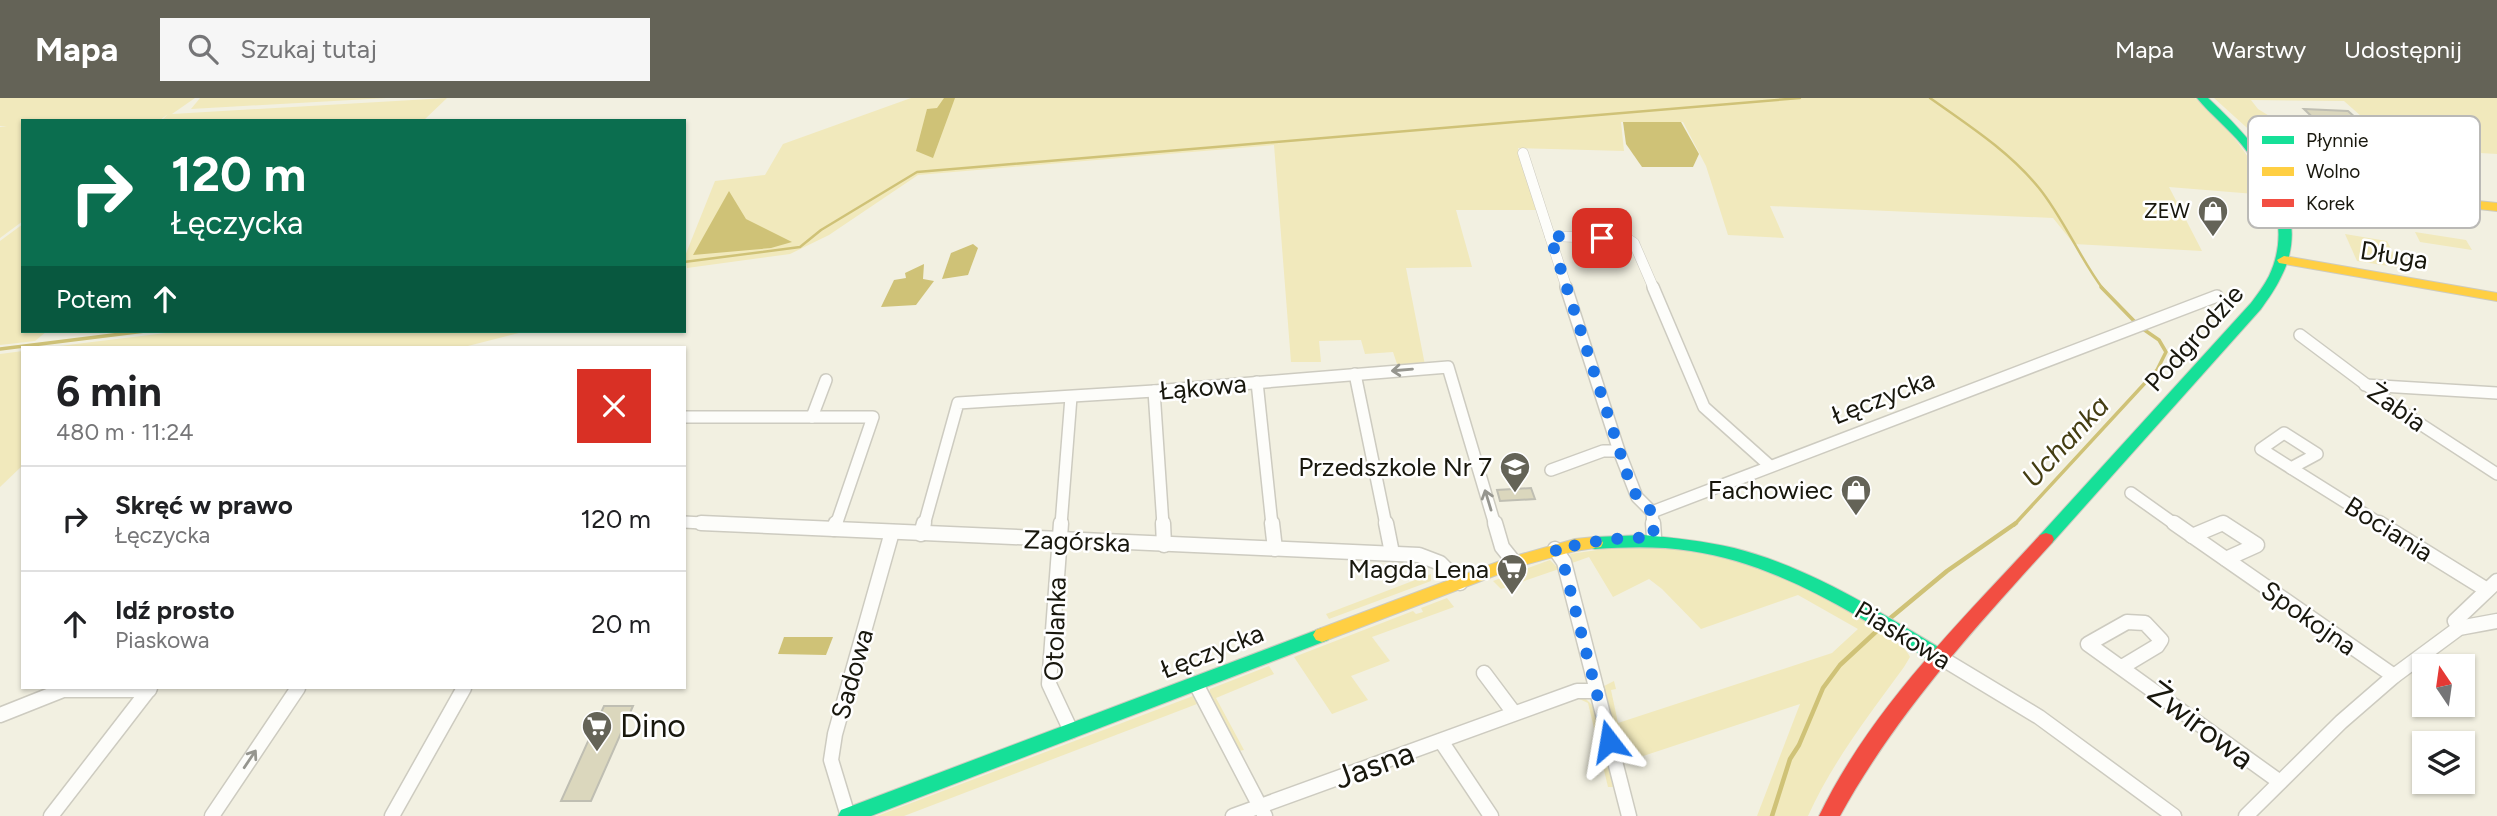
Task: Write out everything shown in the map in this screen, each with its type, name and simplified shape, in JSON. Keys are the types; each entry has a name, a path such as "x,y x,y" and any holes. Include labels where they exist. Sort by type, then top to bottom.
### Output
{"main road":[{"name":"Podgrodzie","path":"2203,98 2248,143"},
{"name":"Podgrodzie","path":"1829,816 1887,719 1938,656 2267,293 2284,261 2285,228"},
{"name":"Długa","path":"2284,261 2497,297"},
{"name":"Piaskowa","path":"1597,541 1654,537 1714,546 1773,564 1821,587 1938,656"},
{"name":"Łęczycka","path":"848,816 1514,562 1555,549 1597,541"}],"street":[{"path":"1523,153 1619,451 1637,497 1652,512 1654,537"},
{"path":"1550,236 1628,239 1634,243 1704,407 1770,466"},
{"name":"Łęczycka","path":"1652,512 2217,296"},
{"name":"Żabia","path":"2300,335 2365,385 2497,474"},
{"name":"Łąkowa","path":"922,534 958,402 1154,391 1448,366 1502,547 1514,562"},
{"path":"1355,374 1392,553"},
{"path":"812,417 826,380"},
{"path":"1257,382 1275,549"},
{"path":"2365,385 2497,393"},
{"path":"1154,391 1164,545"},
{"name":"Otolanka","path":"1071,397 1049,684 1071,731"},
{"path":"686,417 873,417 834,528"},
{"path":"1551,470 1603,451 1619,451"},
{"name":"Bociania","path":"2291,468 2492,586"},
{"name":"Spokojna","path":"2131,493 2394,676"},
{"name":"Zagórska","path":"686,522 1392,553 1430,557 1449,570 1460,583"},
{"name":"Spokojna","path":"2192,536 2222,523 2257,545 2226,559"},
{"name":"Sadowa","path":"848,816 831,760 835,734 892,532"},
{"path":"1555,549 1563,562 1629,816"},
{"path":"2459,628 2455,621 2492,586"},
{"path":"2246,816 2341,722 2394,676 2459,628 2497,621"},
{"name":"Piaskowa","path":"1938,656 2039,717 2174,816"},
{"name":"Żwirowa","path":"2122,667 2280,782"},
{"path":"1484,673 1514,713"},
{"path":"1196,684 1263,811"},
{"path":"0,715 63,690 150,689"},
{"path":"51,816 150,689"},
{"path":"212,816 297,689"},
{"path":"393,816 463,689"},
{"name":"Jasna","path":"1233,816 1263,811 1577,691 1597,691"},
{"path":"1441,741 1491,816"}],"shaded area":[{"path":"0,98 195,98 172,114 447,98 425,119 163,119 168,114 162,119 21,119 21,222 0,238 0,127 7,126 0,126"},
{"path":"200,98 387,98 191,109"},
{"path":"911,98 2195,98 2218,119 2248,157 2248,193 2169,187 2202,251 2074,244 2053,218 1770,206 1784,238 1728,235 1706,166 1683,122 1621,122 1624,151 1518,148 1536,210 1456,210 1472,267 1406,268 1425,365 1398,367 1393,352 1365,354 1361,340 1319,341 1321,362 1291,362 1274,145 918,175 829,235 790,254 687,268 686,254 715,181 765,175 783,144"},
{"path":"944,98 955,98 933,158 916,151 927,109 937,108"},
{"path":"2214,98 2497,98 2497,154 2480,153 2480,116 2361,116 2344,101 2251,100 2258,109 2269,116 2248,116 2248,129"},
{"path":"1623,122 1681,122 1699,154 1693,167 1642,167 1626,144"},
{"path":"729,191 746,219 792,242 771,248 693,255"},
{"path":"21,225 21,333 45,333 35,341 0,345 0,241"},
{"path":"2415,232 2466,240 2472,250 2420,242"},
{"path":"2345,234 2387,241 2401,268 2357,261"},
{"path":"973,244 978,248 968,275 942,279 951,253"},
{"path":"924,264 923,279 934,281 916,305 881,307 894,280 906,278 905,273"},
{"path":"166,333 519,333 468,346 59,346"},
{"path":"21,351 21,467 0,487 0,354"},
{"path":"1656,545 1712,553 1784,576 1876,626 1904,648 1910,657 1840,757 1808,816 1757,816 1800,704 1622,763 1602,687 1614,681 1616,689 1611,690 1618,723 1832,653 1858,629 1798,595 1701,629 1649,579 1613,597 1589,557 1572,563 1570,554 1625,546"},
{"path":"1550,560 1559,569 1501,589 1493,581"},
{"path":"1431,574 1431,581 1329,619 1326,614"},
{"path":"1447,598 1454,607 1372,637 1390,661 1351,676 1368,700 1332,714 1294,657 1413,611 1416,614 1423,612 1421,608"},
{"path":"784,637 833,637 826,655 778,654"},
{"path":"1269,666 1274,674 1216,698 1244,750 1239,751 1209,696 1210,689"},
{"path":"1193,696 1197,704 904,816 877,816"},
{"path":"1575,697 1586,699 1594,707 1613,787 1608,787 1588,703"}],"building":[{"path":"2304,109 2348,111 2354,116 2311,116"},
{"name":"Przedszkole Nr 7","path":"1531,488 1535,499 1500,501 1497,490"},
{"name":"Dino","path":"604,706 633,706 591,801 561,801"}],"waterway":[{"path":"686,262 800,247 821,230 917,172 1800,98"},
{"name":"Uchanka","path":"1930,98 1988,139 2015,162 2039,188 2103,289"},
{"name":"Uchanka","path":"2101,287 2137,324"},
{"name":"Uchanka","path":"2016,523 2157,370 2166,352 2159,340 2143,329"},
{"path":"24,346 129,333"},
{"path":"0,349 21,346"},
{"name":"Uchanka","path":"1888,620 1947,571 2016,523"},
{"name":"Uchanka","path":"1772,816 1790,759 1799,745 1823,688 1840,665 1880,628"}],"traffic: fast":[{"path":"2202,98 2248,146"},
{"path":"2046,539 2256,306 2276,276 2285,248 2285,228"},
{"path":"1595,543 1644,541 1691,545 1734,554 1776,568 1816,586 1938,656"},
{"path":"848,816 1322,635"}],"traffic: slow":[{"path":"2480,205 2497,207"},
{"path":"2284,260 2497,297"},
{"path":"1322,635 1514,562 1575,545 1595,543"}],"traffic: jam":[{"path":"1829,816 1875,740 1928,670 2046,539"}],"place":[{"name":"ZEW","path":"2213,238"},
{"name":"Przedszkole Nr 7","path":"1515,494"},
{"name":"Fachowiec","path":"1856,517"},
{"name":"Magda Lena","path":"1512,596"},
{"name":"Dino","path":"597,753"}],"route":[{"path":"1602,238 1550,236 1629,480 1637,497 1652,512 1654,537 1610,539 1555,549 1563,562 1609,741"}]}
